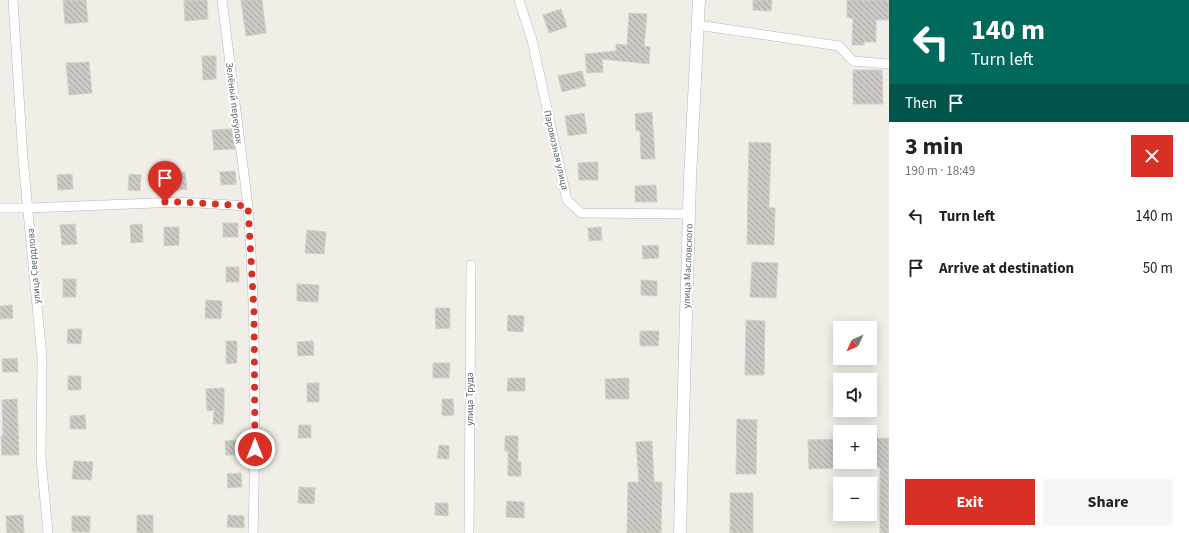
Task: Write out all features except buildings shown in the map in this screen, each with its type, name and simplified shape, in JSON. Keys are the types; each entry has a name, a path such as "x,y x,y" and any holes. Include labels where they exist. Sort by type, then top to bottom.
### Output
{"street":[{"name":"улица Свердлова","path":"13,0 24,159 42,358 41,458 48,533"},
{"name":"Зелёный переулок","path":"222,0 248,206 254,312 255,464 253,533"},
{"name":"Паровозная улица","path":"519,0 532,40 568,200 581,213 689,214"},
{"name":"улица Масловского","path":"680,533 680,490 689,214 699,0"},
{"path":"698,25 839,46 853,61 889,64"},
{"path":"0,208 180,202 248,206"},
{"name":"улица Труда","path":"469,533 471,265"}],"route":[{"path":"165,202 248,206 254,312 255,449"}]}
